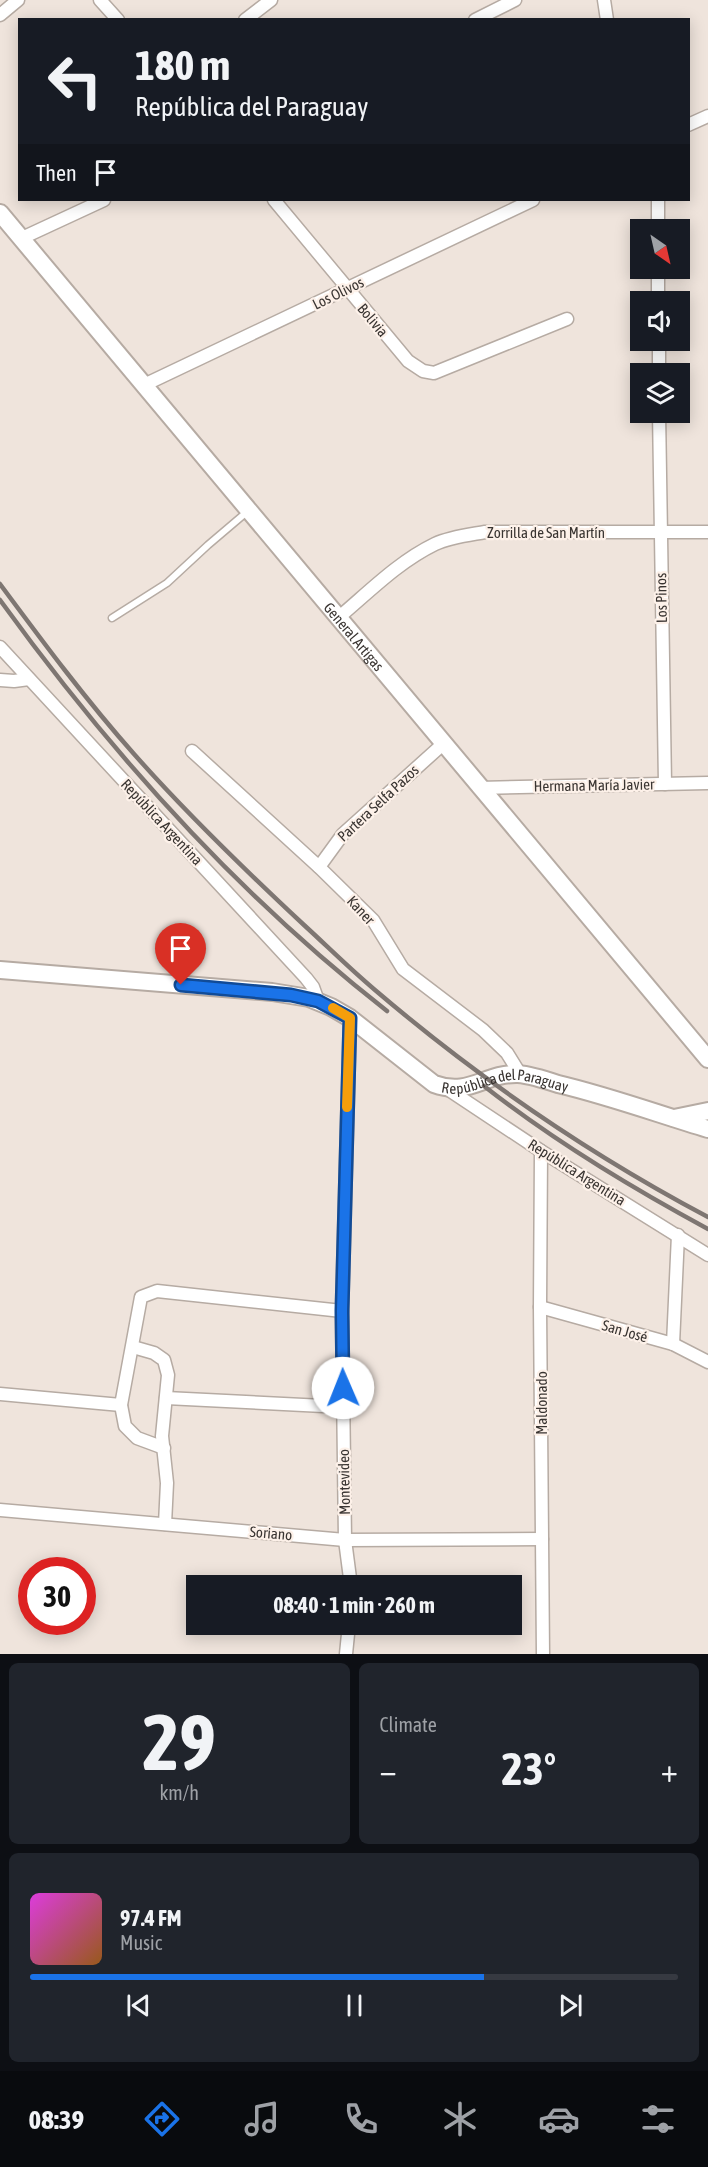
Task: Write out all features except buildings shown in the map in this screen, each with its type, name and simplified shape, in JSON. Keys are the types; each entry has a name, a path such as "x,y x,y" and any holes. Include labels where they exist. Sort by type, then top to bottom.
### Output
{"street":[{"path":"0,15 18,0"},
{"path":"100,0 116,18"},
{"path":"248,18 271,0"},
{"path":"479,18 515,0"},
{"path":"604,0 607,18"},
{"path":"690,124 708,116"},
{"path":"22,238 102,201"},
{"name":"Bolivia","path":"275,201 408,361 423,371 434,374 567,319"},
{"name":"Los Olivos","path":"144,385 531,201"},
{"path":"658,201 658,219"},
{"name":"General Artigas","path":"0,213 708,1059"},
{"name":"Los Pinos","path":"659,423 665,784"},
{"name":"Zorrilla de San Martín","path":"338,618 417,554 436,543 458,537 484,532 708,532"},
{"name":"República Argentina","path":"0,647 306,978 313,987 318,1001"},
{"path":"0,680 29,679"},
{"name":"Partera Selfa Pazos","path":"319,867 343,834 443,744"},
{"name":"Kaner","path":"192,752 319,867 372,920 403,969 483,1030 507,1053 520,1074"},
{"name":"Hermana María Javier","path":"479,788 708,783"},
{"name":"República del Paraguay","path":"0,970 272,993 318,1001 350,1018 434,1084 446,1088 459,1089 505,1075 520,1074 578,1088 708,1129"},
{"name":"Montevideo","path":"350,1018 342,1311 345,1540 350,1575"},
{"name":"República Argentina","path":"446,1088 541,1151 708,1255"},
{"path":"673,1119 703,1112 708,1096"},
{"name":"Maldonado","path":"541,1151 543,1654"},
{"path":"673,1344 678,1235"},
{"path":"164,1448 137,1438 125,1426 121,1405 141,1297 157,1291 342,1311"},
{"name":"San José","path":"540,1307 673,1344 708,1362"},
{"path":"133,1347 154,1353 164,1360 168,1375 162,1436 167,1483 165,1524"},
{"path":"0,1394 121,1405"},
{"path":"166,1398 343,1407"},
{"name":"Soriano","path":"0,1510 345,1540 542,1539"},
{"path":"346,1654 348,1635"}],"lane":[{"path":"112,618 167,583 249,511"}],"railway":[{"path":"0,584 82,692 154,776 238,863 357,974 453,1053 535,1112 620,1167 708,1217"},
{"path":"0,600 86,712 179,819 279,919 387,1011"},
{"path":"484,1086 538,1126 593,1162 708,1229"}],"slow traffic":[{"path":"333,1008 350,1018 347,1107"}],"route":[{"path":"181,985 309,998 350,1018 342,1311 343,1388"}]}
